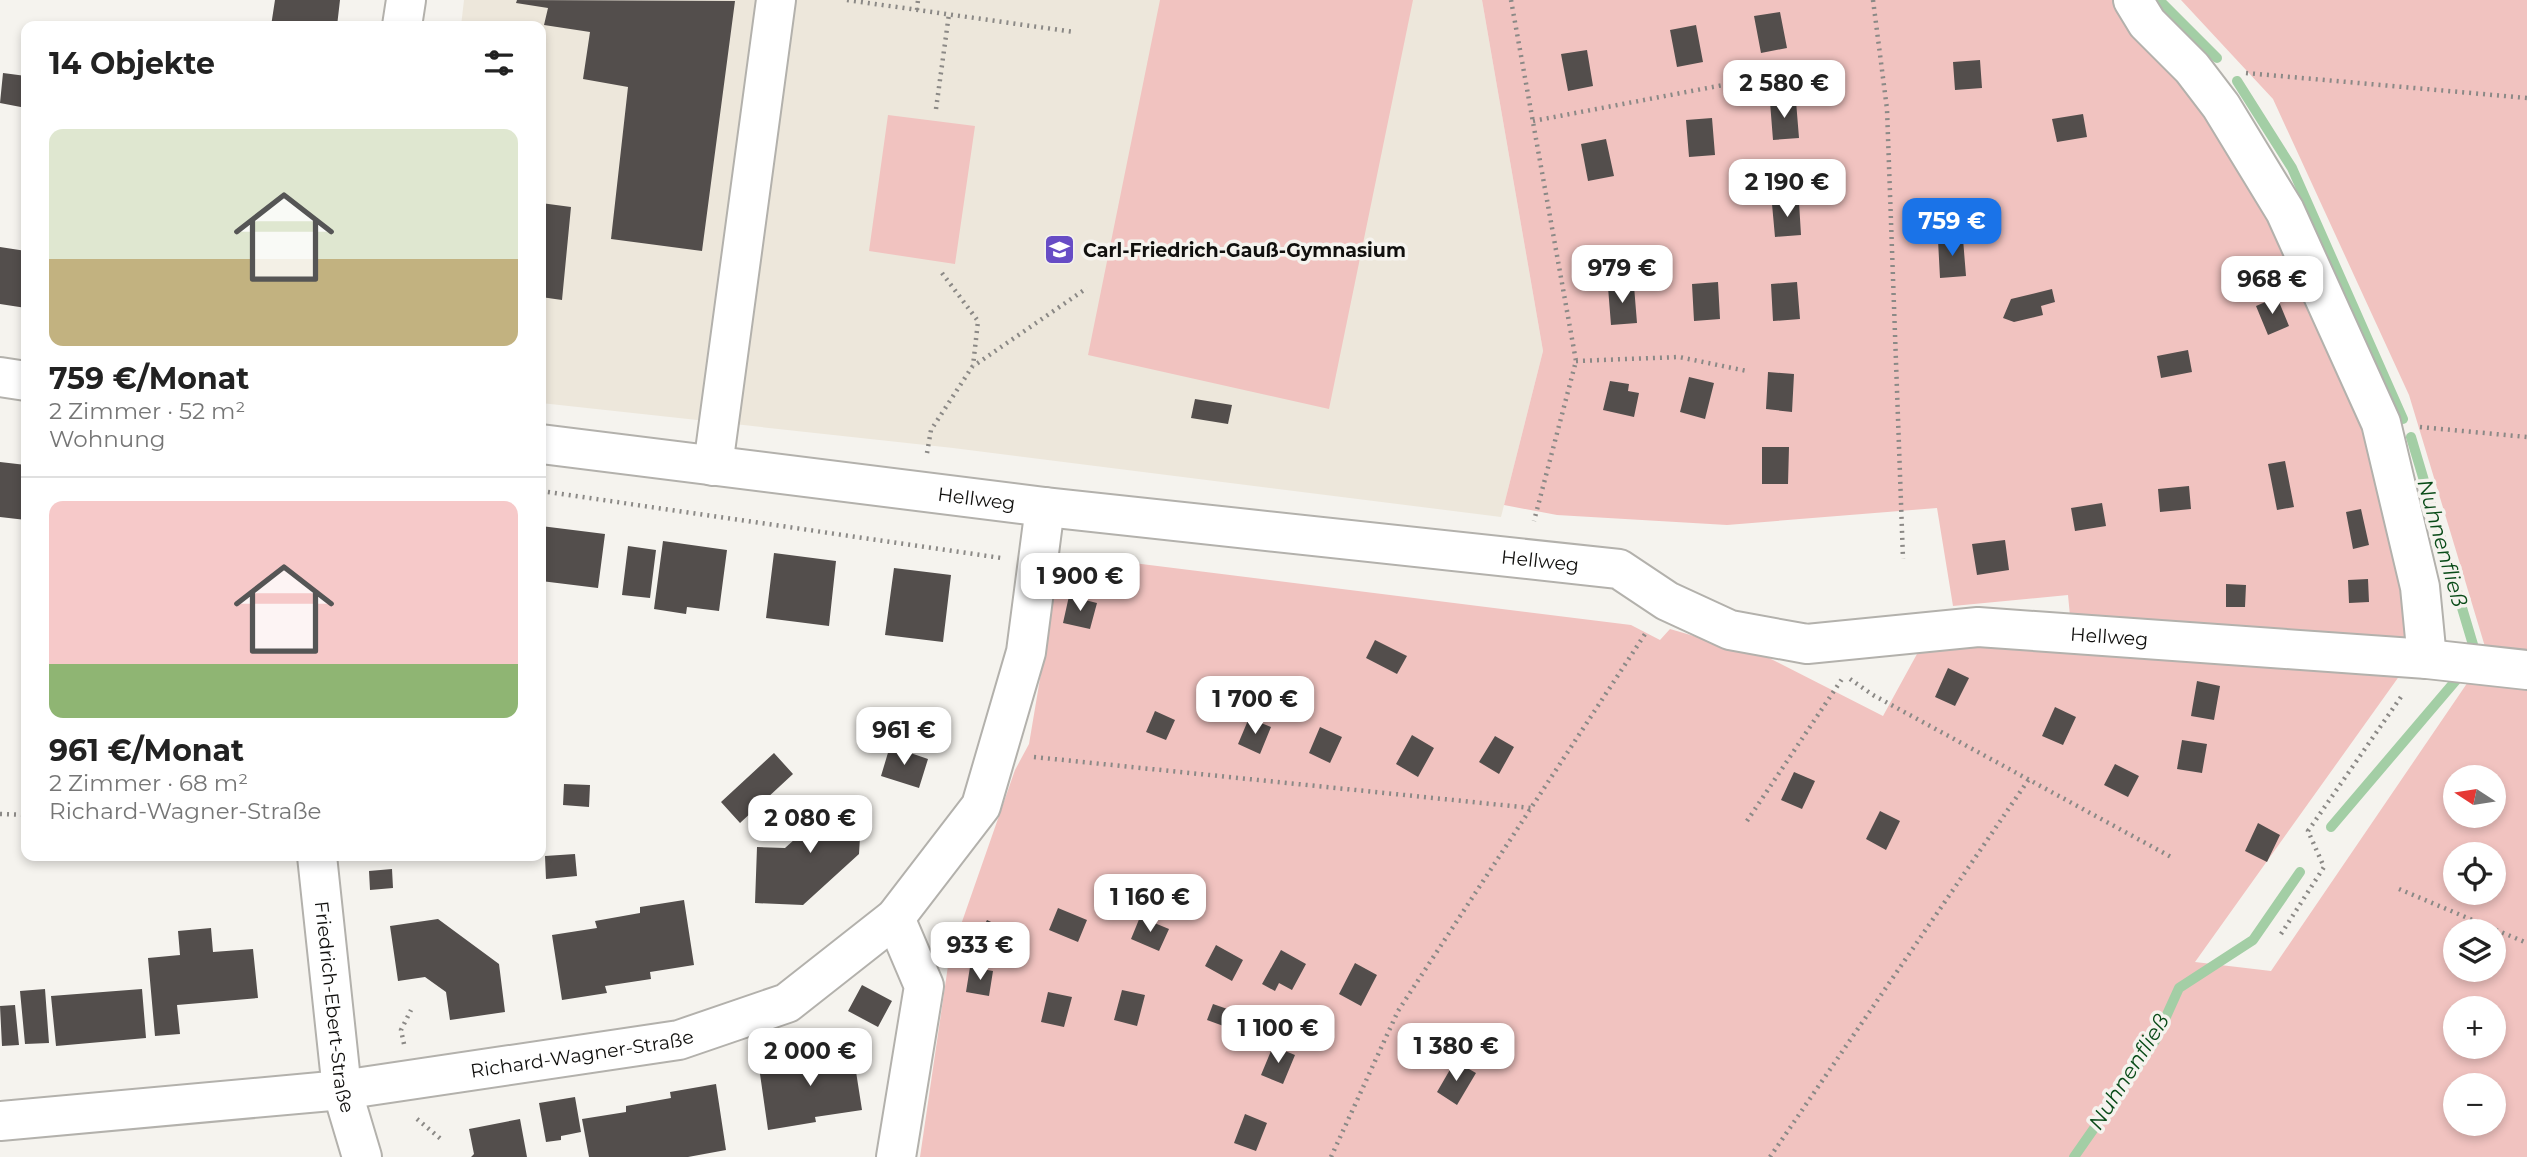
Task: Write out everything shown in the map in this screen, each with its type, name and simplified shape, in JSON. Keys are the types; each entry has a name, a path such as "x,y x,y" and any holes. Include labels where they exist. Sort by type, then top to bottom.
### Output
{"street":[{"path":"403,21 406,0"},
{"path":"713,466 776,0"},
{"path":"2133,0 2147,23 2192,68 2221,106 2285,211 2381,423 2420,587 2427,659"},
{"path":"0,377 21,380"},
{"name":"Hellweg","path":"546,445 1031,505 1619,569 1667,601 1730,630 1807,644 1978,627 2427,659 2527,670"},
{"name":"Richard-Wagner-Straße","path":"0,1121 342,1090 679,1040 787,1003 895,918 981,806 1026,652 1031,505"},
{"name":"Friedrich-Ebert-Straße","path":"318,861 342,1090 362,1157"},
{"path":"895,918 924,986 896,1157"}],"path":[{"path":"847,0 1074,32"},
{"path":"917,10 918,0"},
{"path":"1511,0 1576,361 1524,559"},
{"path":"1873,0 1887,109 1903,559"},
{"path":"936,109 949,14"},
{"path":"2192,68 2527,98"},
{"path":"1533,121 1755,79"},
{"path":"942,273 978,321 972,367"},
{"path":"918,491 931,430 972,367 1087,288"},
{"path":"1576,361 1679,357 1747,371"},
{"path":"2381,423 2527,438"},
{"path":"546,492 1009,559 1031,505"},
{"path":"1331,1157 1398,1011 1667,601"},
{"path":"2281,934 2324,867 2308,831 2427,659"},
{"path":"1747,821 1844,675 1873,695 2174,858"},
{"path":"996,753 1531,807"},
{"path":"1770,1157 2029,779"},
{"path":"0,814 21,815"},
{"path":"2399,889 2527,943"},
{"path":"406,1055 401,1030 411,1010"}],"shaded area":[{"name":"Carl-Friedrich-Gauß-Gymnasium","path":"464,0 1482,0 1543,351 1501,517 953,448 546,404 546,21 462,21"},
{"path":"1160,0 1413,0 1329,409 1088,355"},
{"path":"1482,0 2120,0 2206,101 2274,219 2367,432 2411,634 2403,646 2070,616 2068,595 1953,606 1937,508 1727,525 1557,515 1504,505 1543,351"},
{"path":"2181,0 2527,0 2527,654 2486,650 2409,395 2273,99"},
{"path":"888,115 975,126 955,264 869,251"},
{"path":"1061,554 1631,625 1660,640 1670,629 1769,658 1883,716 1923,643 2109,643 2400,675 2195,962 2271,971 2472,676 2527,682 2527,1157 920,1157 949,959 1015,770 1029,744"}],"building":[{"path":"275,0 340,0 338,21 272,21"},
{"path":"517,0 735,1 702,251 611,239 628,87 583,79 590,32 546,25 548,8 516,3"},
{"path":"1780,12 1787,48 1761,53 1754,16"},
{"path":"1696,25 1703,62 1677,67 1670,30"},
{"path":"1587,50 1593,86 1568,91 1561,54"},
{"path":"1980,60 1982,88 1955,90 1953,62"},
{"path":"3,73 21,75 21,107 0,103"},
{"path":"1796,101 1799,138 1773,140 1770,102"},
{"path":"2083,114 2087,137 2057,142 2052,119"},
{"path":"1712,118 1715,155 1689,157 1686,120"},
{"path":"1606,139 1614,176 1588,181 1581,144"},
{"path":"1799,202 1801,235 1775,237 1772,204"},
{"path":"546,204 571,207 562,300 546,298"},
{"path":"1963,239 1966,276 1940,278 1938,240"},
{"path":"0,247 21,250 21,307 0,304"},
{"path":"2267,277 2273,290 2254,299 2248,285"},
{"path":"1718,282 1720,319 1694,321 1692,284"},
{"path":"1797,282 1800,319 1773,321 1771,284"},
{"path":"1634,286 1637,323 1611,325 1608,287"},
{"path":"2052,289 2055,302 2041,306 2043,315 2014,322 2003,318 2011,299"},
{"path":"2277,297 2289,326 2268,335 2256,306"},
{"path":"2188,350 2192,372 2161,378 2157,356"},
{"path":"1768,372 1794,374 1792,412 1766,409"},
{"path":"1689,377 1714,383 1705,419 1680,412"},
{"path":"1610,381 1629,384 1628,391 1639,393 1634,417 1603,410"},
{"path":"1195,399 1232,405 1228,424 1191,418"},
{"path":"1762,447 1789,447 1788,484 1762,484"},
{"path":"2285,461 2294,507 2277,510 2268,464"},
{"path":"0,462 21,464 21,519 0,517"},
{"path":"2189,486 2191,509 2160,512 2158,489"},
{"path":"2102,503 2106,526 2075,531 2071,508"},
{"path":"2361,509 2369,545 2353,549 2346,512"},
{"path":"546,527 605,534 598,588 546,582"},
{"path":"2005,540 2009,570 1977,575 1972,544"},
{"path":"663,541 727,550 719,611 687,607 686,614 654,609"},
{"path":"628,546 656,550 650,598 622,595"},
{"path":"774,553 836,561 829,626 766,618"},
{"path":"894,568 951,575 943,642 885,635"},
{"path":"2368,579 2369,602 2349,603 2348,580"},
{"path":"2226,584 2246,585 2245,607 2226,607"},
{"path":"1069,596 1097,603 1090,629 1063,623"},
{"path":"1375,640 1407,656 1397,674 1366,658"},
{"path":"1948,668 1969,678 1955,706 1935,697"},
{"path":"2197,681 2220,686 2214,720 2191,716"},
{"path":"2055,707 2076,717 2063,745 2042,736"},
{"path":"1155,711 1175,720 1166,740 1146,732"},
{"path":"1249,718 1271,727 1260,754 1238,744"},
{"path":"1320,727 1342,737 1330,763 1309,753"},
{"path":"1412,735 1434,748 1418,777 1396,764"},
{"path":"1495,736 1514,747 1499,774 1479,762"},
{"path":"2182,740 2207,744 2202,773 2177,769"},
{"path":"890,746 928,759 919,788 881,776"},
{"path":"774,753 793,774 740,823 721,802"},
{"path":"2115,764 2139,776 2128,797 2104,785"},
{"path":"1794,772 1815,781 1802,809 1781,800"},
{"path":"564,784 590,785 589,807 563,805"},
{"path":"807,801 862,805 859,854 803,905 755,903 757,847 785,848 805,830"},
{"path":"1880,811 1900,821 1886,850 1866,839"},
{"path":"2258,823 2280,835 2267,862 2245,851"},
{"path":"575,854 577,876 546,879 546,856"},
{"path":"392,869 393,888 370,890 369,871"},
{"path":"684,900 694,965 650,972 651,979 605,986 607,993 562,1000 552,935 597,928 595,921 640,913 640,907"},
{"path":"1058,908 1087,920 1078,942 1049,930"},
{"path":"1140,917 1169,929 1159,951 1131,939"},
{"path":"438,919 499,964 505,1012 450,1020 446,992 425,977 398,981 390,926"},
{"path":"987,920 1014,933 1004,955 976,941"},
{"path":"211,928 213,952 253,949 258,998 177,1005 180,1034 155,1036 148,958 180,955 178,931"},
{"path":"1216,945 1243,960 1232,981 1205,966"},
{"path":"1281,950 1306,964 1292,990 1279,983 1275,991 1262,984"},
{"path":"1355,963 1377,975 1361,1006 1339,994"},
{"path":"970,967 993,971 989,996 966,992"},
{"path":"862,985 892,1001 878,1027 848,1011"},
{"path":"45,989 49,1043 25,1044 20,991"},
{"path":"142,989 146,1038 56,1046 51,996"},
{"path":"1122,990 1145,995 1137,1026 1114,1020"},
{"path":"1048,992 1072,997 1064,1027 1041,1022"},
{"path":"1213,1004 1236,1012 1229,1028 1207,1020"},
{"path":"15,1005 19,1045 2,1046 0,1006"},
{"path":"852,1046 862,1110 815,1117 816,1122 768,1130 759,1067 805,1059 805,1054"},
{"path":"1273,1046 1295,1055 1283,1084 1261,1075"},
{"path":"1455,1061 1476,1073 1457,1105 1437,1092"},
{"path":"716,1084 726,1150 688,1157 589,1157 582,1119 626,1112 626,1106 671,1098 670,1092"},
{"path":"575,1097 581,1132 561,1136 561,1140 546,1142 539,1103"},
{"path":"1245,1114 1267,1123 1256,1151 1234,1143"},
{"path":"520,1119 527,1157 471,1157 474,1154 469,1129"}],"waterway":[{"name":"Nuhnenfließ","path":"2159,0 2217,58"},
{"name":"Nuhnenfließ","path":"2237,81 2292,168 2403,419"},
{"name":"Nuhnenfließ","path":"2411,437 2474,648"},
{"name":"Nuhnenfließ","path":"2331,827 2463,672"},
{"name":"Nuhnenfließ","path":"2074,1157 2155,1041 2179,988 2253,940 2300,872"}],"place":[{"name":"Carl-Friedrich-Gauß-Gymnasium","path":"1060,250"}]}
